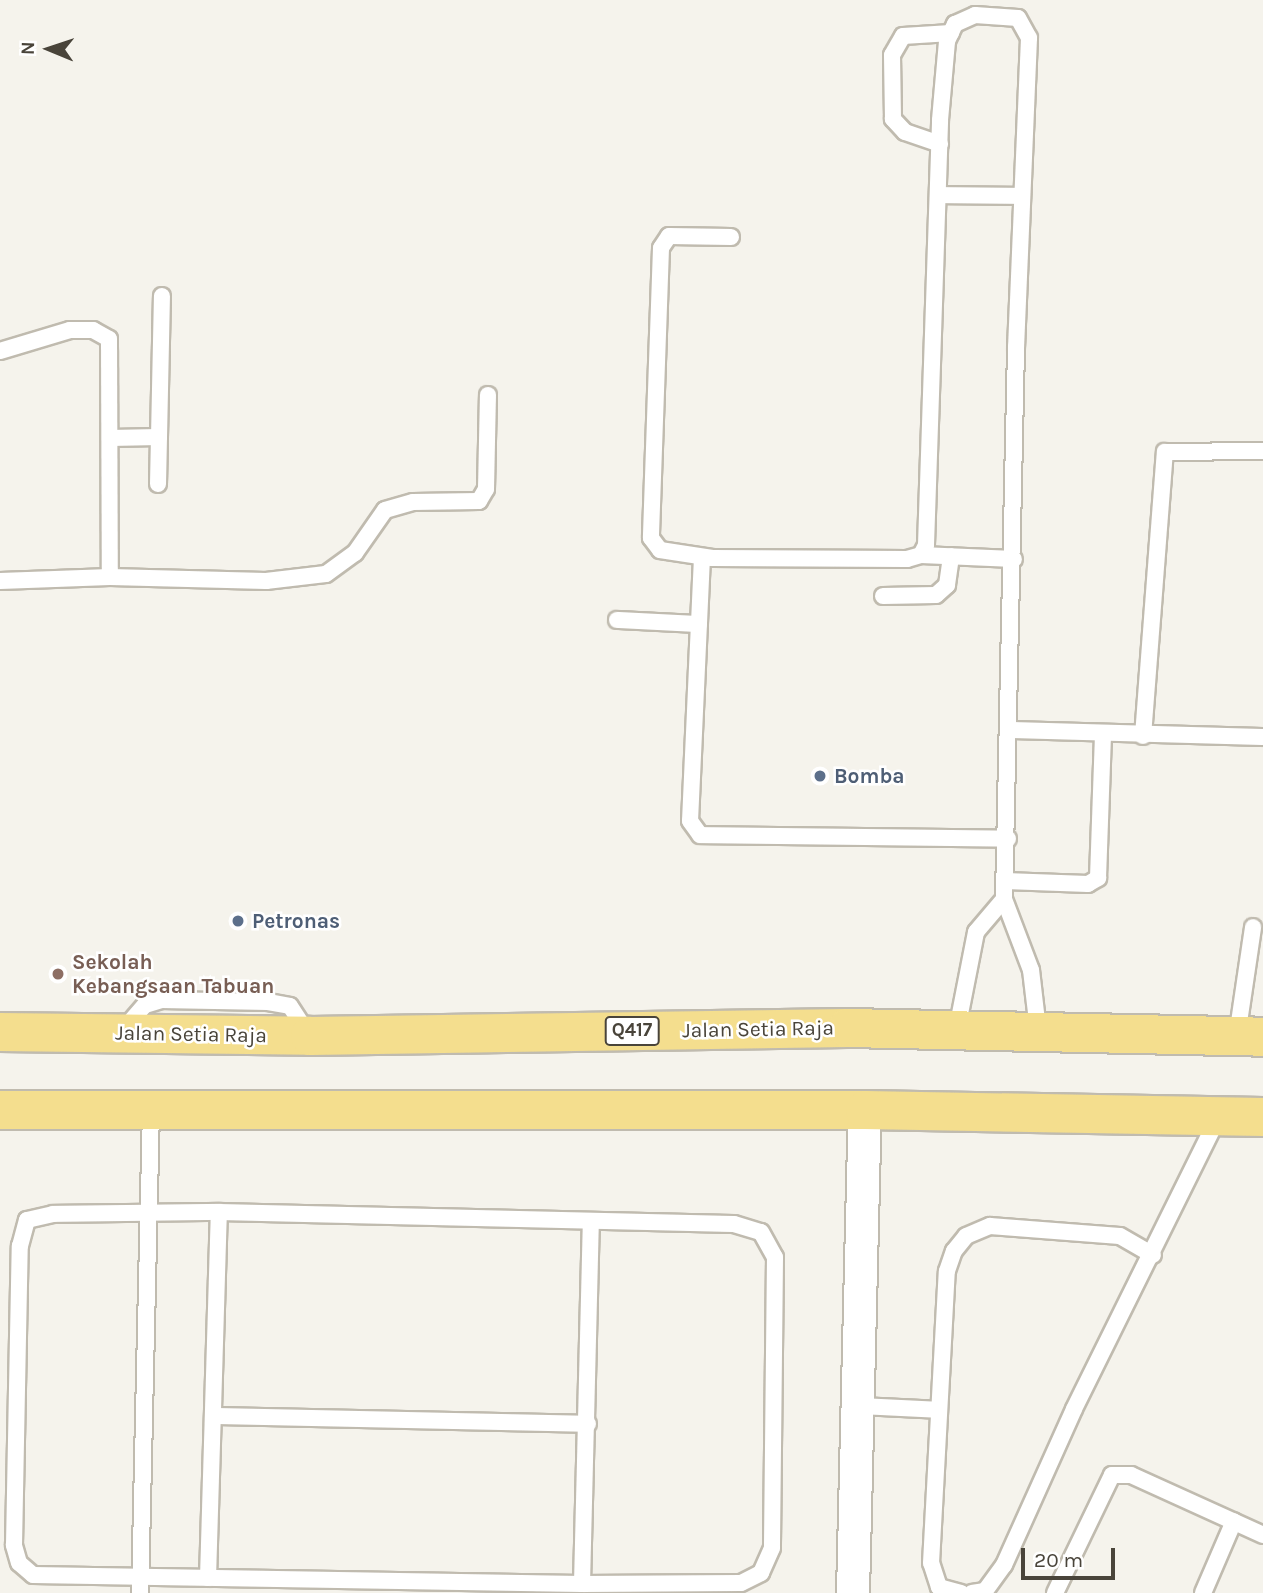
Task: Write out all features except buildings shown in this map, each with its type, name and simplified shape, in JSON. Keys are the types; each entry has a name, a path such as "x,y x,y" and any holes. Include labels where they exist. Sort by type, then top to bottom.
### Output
{"highway":[{"name":"Jalan Setia Raja","path":"0,1032 310,1035 957,1029 1250,1036"},
{"path":"0,1110 865,1110 1263,1116"}],"street":[{"path":"853,1593 865,1110"}],"lane":[{"path":"921,555 926,545 940,144 951,33 955,24 990,13 1018,18 1030,38 1016,346 1008,839 1004,898 1031,970 1038,1030"},
{"path":"940,144 905,132 893,118 892,55 903,36 951,33"},
{"path":"938,195 1022,196"},
{"path":"731,237 669,236 661,247 652,538 660,550 702,557 907,559 921,555 1014,559"},
{"path":"158,484 162,296"},
{"path":"0,351 70,330 93,330 110,338 110,577"},
{"path":"0,581 110,577 266,581 326,575 355,554 385,510 413,502 479,501 486,489 488,395"},
{"path":"110,438 159,437"},
{"path":"1143,736 1165,452 1263,451"},
{"path":"883,596 936,595 947,585 951,556"},
{"path":"702,557 690,821 699,835 1008,839"},
{"path":"617,620 699,624"},
{"path":"1010,730 1103,735 1263,737"},
{"path":"1005,881 1088,884 1098,878 1103,735"},
{"path":"957,1029 976,932 1004,898"},
{"path":"1250,1036 1253,927"},
{"path":"140,1585 151,1111"},
{"path":"972,1593 985,1591 1004,1565 1074,1409 1153,1255 1220,1115"},
{"path":"208,1578 219,1212"},
{"path":"219,1212 734,1224 761,1232 775,1257 772,1548 761,1573 741,1583 615,1588 582,1584 208,1578 140,1585 33,1575 19,1563 14,1531 20,1247 27,1220 53,1214 219,1212"},
{"path":"582,1584 591,1221"},
{"path":"961,1593 939,1587 931,1563 947,1272 966,1236 990,1226 1120,1236 1153,1255"},
{"path":"858,1406 939,1410"},
{"path":"213,1416 588,1424"},
{"path":"1055,1593 1112,1475 1131,1475 1263,1535"},
{"path":"1203,1593 1234,1521"}],"place":[{"name":"Bomba","path":"820,776"},
{"name":"Petronas","path":"238,921"},
{"name":"Sekolah Kebangsaan Tabuan","path":"58,974"}]}
